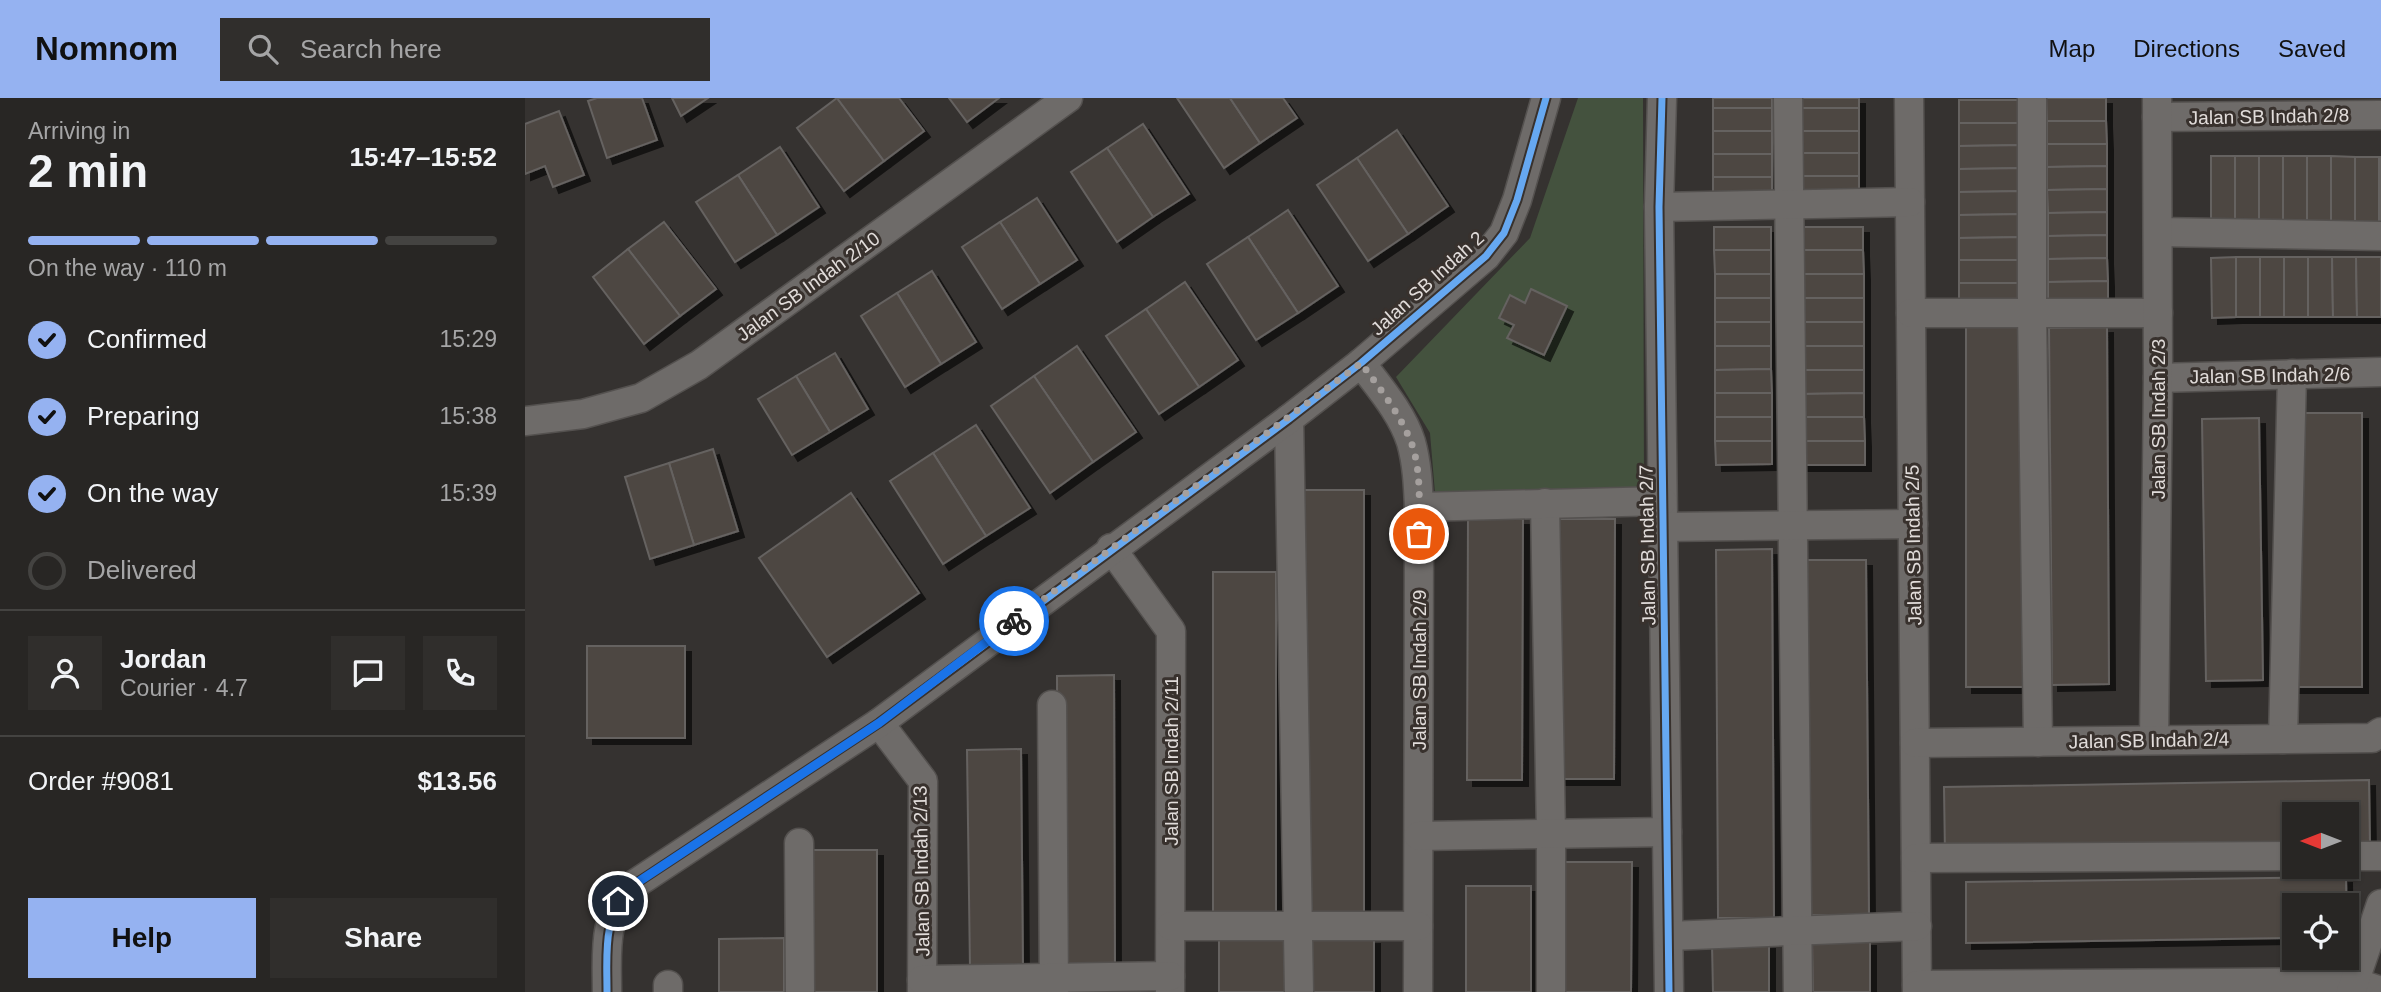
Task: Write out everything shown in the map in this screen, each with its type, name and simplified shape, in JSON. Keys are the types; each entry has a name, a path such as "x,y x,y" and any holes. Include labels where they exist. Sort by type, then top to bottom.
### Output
{"street":[{"name":"Jalan SB Indah 2/10","path":"525,421 583,414 641,398 699,365 1068,98"},
{"name":"Jalan SB Indah 2","path":"607,992 607,936 611,917 618,901 632,886 879,723 1111,548 1289,419 1361,363 1486,256 1504,233 1517,200 1546,98"},
{"name":"Jalan SB Indah 2/7","path":"1661,98 1659,207 1669,992"},
{"path":"1788,98 1798,992"},
{"name":"Jalan SB Indah 2/5","path":"1909,98 1917,989"},
{"path":"2032,98 2038,742"},
{"name":"Jalan SB Indah 2/8","path":"2157,108 2381,115"},
{"name":"Jalan SB Indah 2/3","path":"2154,740 2159,232 2157,108"},
{"path":"1659,207 1910,202"},
{"path":"2159,232 2381,236"},
{"path":"1911,313 2158,313"},
{"name":"Jalan SB Indah 2/9","path":"1361,363 1389,402 1410,438 1417,468 1418,992"},
{"name":"Jalan SB Indah 2/6","path":"2158,378 2381,372"},
{"path":"2283,739 2292,374"},
{"path":"1289,419 1299,992"},
{"path":"1419,507 1545,503 1793,526 1913,524"},
{"path":"1545,503 1551,992"},
{"name":"Jalan SB Indah 2/11","path":"1111,548 1171,631 1170,984"},
{"path":"1052,705 1054,986"},
{"name":"Jalan SB Indah 2/13","path":"879,723 923,782 922,986"},
{"name":"Jalan SB Indah 2/4","path":"1915,743 2372,738 2381,732"},
{"path":"1419,836 1667,832"},
{"path":"799,843 800,992"},
{"path":"1916,858 2282,856"},
{"path":"2359,856 2381,856"},
{"path":"2352,987 2381,904"},
{"path":"1171,926 1418,926"},
{"path":"1669,936 1917,926"},
{"path":"922,986 1170,984"},
{"path":"1917,989 2352,987 2381,991"}],"green space":[{"path":"1578,98 1643,98 1644,492 1435,493 1430,433 1396,377 1530,238"}],"building":[{"path":"597,98 642,98 657,140 607,158 588,101"},
{"path":"672,98 708,98 681,116"},
{"path":"837,98 884,161 844,191 797,128"},
{"path":"837,98 899,98 924,131 884,161"},
{"path":"949,98 999,98 967,122"},
{"path":"1177,98 1230,98 1260,143 1224,168"},
{"path":"1230,98 1283,98 1297,118 1260,143"},
{"path":"1713,98 1772,98 1772,108 1713,108"},
{"path":"1799,98 1859,98 1859,108 1799,108"},
{"path":"2046,98 2106,98 2106,121 2047,121"},
{"path":"1959,100 2026,100 2026,123 1959,123"},
{"path":"1713,108 1772,108 1772,131 1713,131"},
{"path":"1799,108 1859,108 1859,131 1799,131"},
{"path":"559,111 584,175 553,187 545,166 525,174 525,124"},
{"path":"2047,121 2106,121 2107,144 2047,144"},
{"path":"1959,123 2026,123 2026,145 1959,146"},
{"path":"1143,124 1189,194 1153,217 1107,148"},
{"path":"1397,130 1448,206 1408,234 1357,158"},
{"path":"1713,131 1772,131 1772,154 1713,154"},
{"path":"1799,131 1859,131 1859,153 1799,153"},
{"path":"2047,144 2107,144 2107,166 2047,167"},
{"path":"2026,145 2026,168 1959,169 1959,146"},
{"path":"780,147 819,207 777,235 738,175"},
{"path":"1107,148 1153,217 1117,242 1071,172"},
{"path":"1799,153 1859,153 1859,176 1799,176"},
{"path":"1713,154 1772,154 1772,177 1713,177"},
{"path":"2211,156 2235,156 2235,227 2211,227"},
{"path":"2235,156 2259,156 2259,227 2235,227"},
{"path":"2259,156 2283,156 2283,227 2259,227"},
{"path":"2283,156 2307,156 2307,227 2283,227"},
{"path":"2307,156 2331,156 2331,227 2307,227"},
{"path":"2331,156 2355,157 2355,227 2331,227"},
{"path":"2355,157 2379,157 2379,227 2355,227"},
{"path":"2381,157 2381,227 2379,227"},
{"path":"1357,158 1408,234 1368,261 1317,185"},
{"path":"2107,166 2107,189 2047,190 2047,167"},
{"path":"2026,168 2026,191 1959,192 1959,169"},
{"path":"738,175 777,235 735,262 696,202"},
{"path":"1799,176 1859,176 1859,199 1799,199"},
{"path":"1713,177 1772,177 1772,200 1713,200"},
{"path":"2107,189 2107,212 2048,213 2047,190"},
{"path":"2026,191 2027,214 1959,215 1959,192"},
{"path":"1037,198 1077,260 1040,284 1000,222"},
{"path":"1288,210 1338,286 1298,313 1248,237"},
{"path":"2107,212 2107,235 2048,236 2048,213"},
{"path":"2027,214 2027,237 1959,238 1959,215"},
{"path":"664,222 716,289 680,316 628,249"},
{"path":"1000,222 1040,284 1002,309 962,247"},
{"path":"1714,227 1771,227 1771,250 1714,250"},
{"path":"1800,227 1863,227 1863,250 1800,250"},
{"path":"2107,235 2107,258 2048,259 2048,236"},
{"path":"1248,237 1298,313 1256,340 1207,264"},
{"path":"2027,237 2027,260 1959,260 1959,238"},
{"path":"628,249 680,316 644,344 593,277"},
{"path":"1714,250 1771,250 1771,274 1715,274"},
{"path":"1800,250 1863,250 1864,274 1800,274"},
{"path":"2236,257 2236,317 2212,318 2211,258"},
{"path":"2236,257 2260,257 2260,317 2236,317"},
{"path":"2260,257 2284,257 2284,317 2260,317"},
{"path":"2284,257 2308,257 2308,317 2284,317"},
{"path":"2308,257 2332,257 2333,317 2308,317"},
{"path":"2332,257 2356,257 2357,317 2333,317"},
{"path":"2356,257 2381,257 2381,317 2357,317"},
{"path":"2107,258 2108,281 2048,282 2048,259"},
{"path":"1959,260 2027,260 2027,283 1959,283"},
{"path":"932,271 976,342 941,364 897,293"},
{"path":"1715,274 1771,274 1771,298 1715,298"},
{"path":"1800,274 1864,274 1864,298 1800,298"},
{"path":"2108,281 2108,304 2048,305 2048,282"},
{"path":"1185,282 1238,360 1199,387 1146,309"},
{"path":"1959,283 2027,283 2027,306 1959,306"},
{"path":"1531,289 1567,306 1544,355 1507,338 1514,325 1499,318 1510,295 1525,303"},
{"path":"897,293 941,364 905,387 861,316"},
{"path":"1715,298 1771,298 1771,322 1715,322"},
{"path":"1800,298 1864,298 1864,322 1801,322"},
{"path":"1146,309 1199,387 1159,414 1106,336"},
{"path":"1715,322 1771,322 1771,346 1715,346"},
{"path":"1801,322 1864,322 1864,346 1801,346"},
{"path":"1966,327 2024,327 2024,687 1966,687"},
{"path":"2107,327 2109,684 2052,685 2049,328"},
{"path":"1077,346 1136,432 1093,462 1034,376"},
{"path":"1715,346 1771,346 1771,369 1715,370"},
{"path":"1801,346 1864,346 1864,370 1801,370"},
{"path":"835,353 868,409 830,432 796,376"},
{"path":"1771,369 1772,393 1715,393 1715,370"},
{"path":"1801,370 1864,370 1864,393 1801,394"},
{"path":"796,376 830,432 792,455 758,399"},
{"path":"1034,376 1093,462 1050,493 991,406"},
{"path":"1715,393 1772,393 1772,417 1715,417"},
{"path":"1864,393 1864,417 1801,417 1801,394"},
{"path":"2293,413 2362,413 2362,687 2293,687"},
{"path":"1715,417 1772,417 1772,441 1715,441"},
{"path":"1801,417 1864,417 1865,441 1801,441"},
{"path":"2259,418 2263,680 2206,681 2202,419"},
{"path":"976,425 1030,508 986,536 933,453"},
{"path":"1715,441 1772,441 1772,464 1716,465"},
{"path":"1801,441 1865,441 1865,465 1801,465"},
{"path":"713,449 738,531 694,545 669,463"},
{"path":"933,453 986,536 943,564 890,481"},
{"path":"669,463 694,545 650,559 625,477"},
{"path":"1304,490 1364,490 1364,913 1304,913"},
{"path":"851,493 919,593 827,657 759,558"},
{"path":"1468,519 1523,519 1522,780 1467,780"},
{"path":"1555,519 1615,519 1614,779 1554,779"},
{"path":"1772,549 1774,918 1718,918 1716,550"},
{"path":"1804,560 1866,560 1869,915 1806,915"},
{"path":"1213,572 1276,572 1276,915 1213,915"},
{"path":"587,646 685,646 685,738 587,738"},
{"path":"1114,675 1115,972 1058,972 1057,676"},
{"path":"1021,749 1023,968 970,968 967,750"},
{"path":"2369,780 2370,847 2359,847 2359,802 2282,802 2282,849 1945,854 1944,787"},
{"path":"808,850 877,850 877,992 808,992"},
{"path":"1562,862 1632,862 1631,992 1561,992"},
{"path":"2346,879 2346,893 2282,893 2282,938 1966,943 1966,882"},
{"path":"1466,886 1531,886 1531,992 1466,992"},
{"path":"784,938 784,992 719,992 719,939"},
{"path":"1374,938 1374,992 1308,992 1308,939"},
{"path":"1219,939 1286,939 1286,992 1219,992"},
{"path":"1812,940 1870,940 1870,992 1813,992"},
{"path":"1769,943 1769,992 1713,992 1712,944"}],"cycle path":[{"path":"607,992 607,949 611,923 622,898 632,886 879,723 1289,419 1361,363 1486,256 1504,233 1517,200 1546,98"},
{"path":"1662,98 1659,207 1669,992"}],"way so far":[{"path":"1014,621 1361,363 1389,402 1410,438 1417,468 1419,534"}],"route":[{"path":"618,901 632,886 879,723 1014,621"}]}
